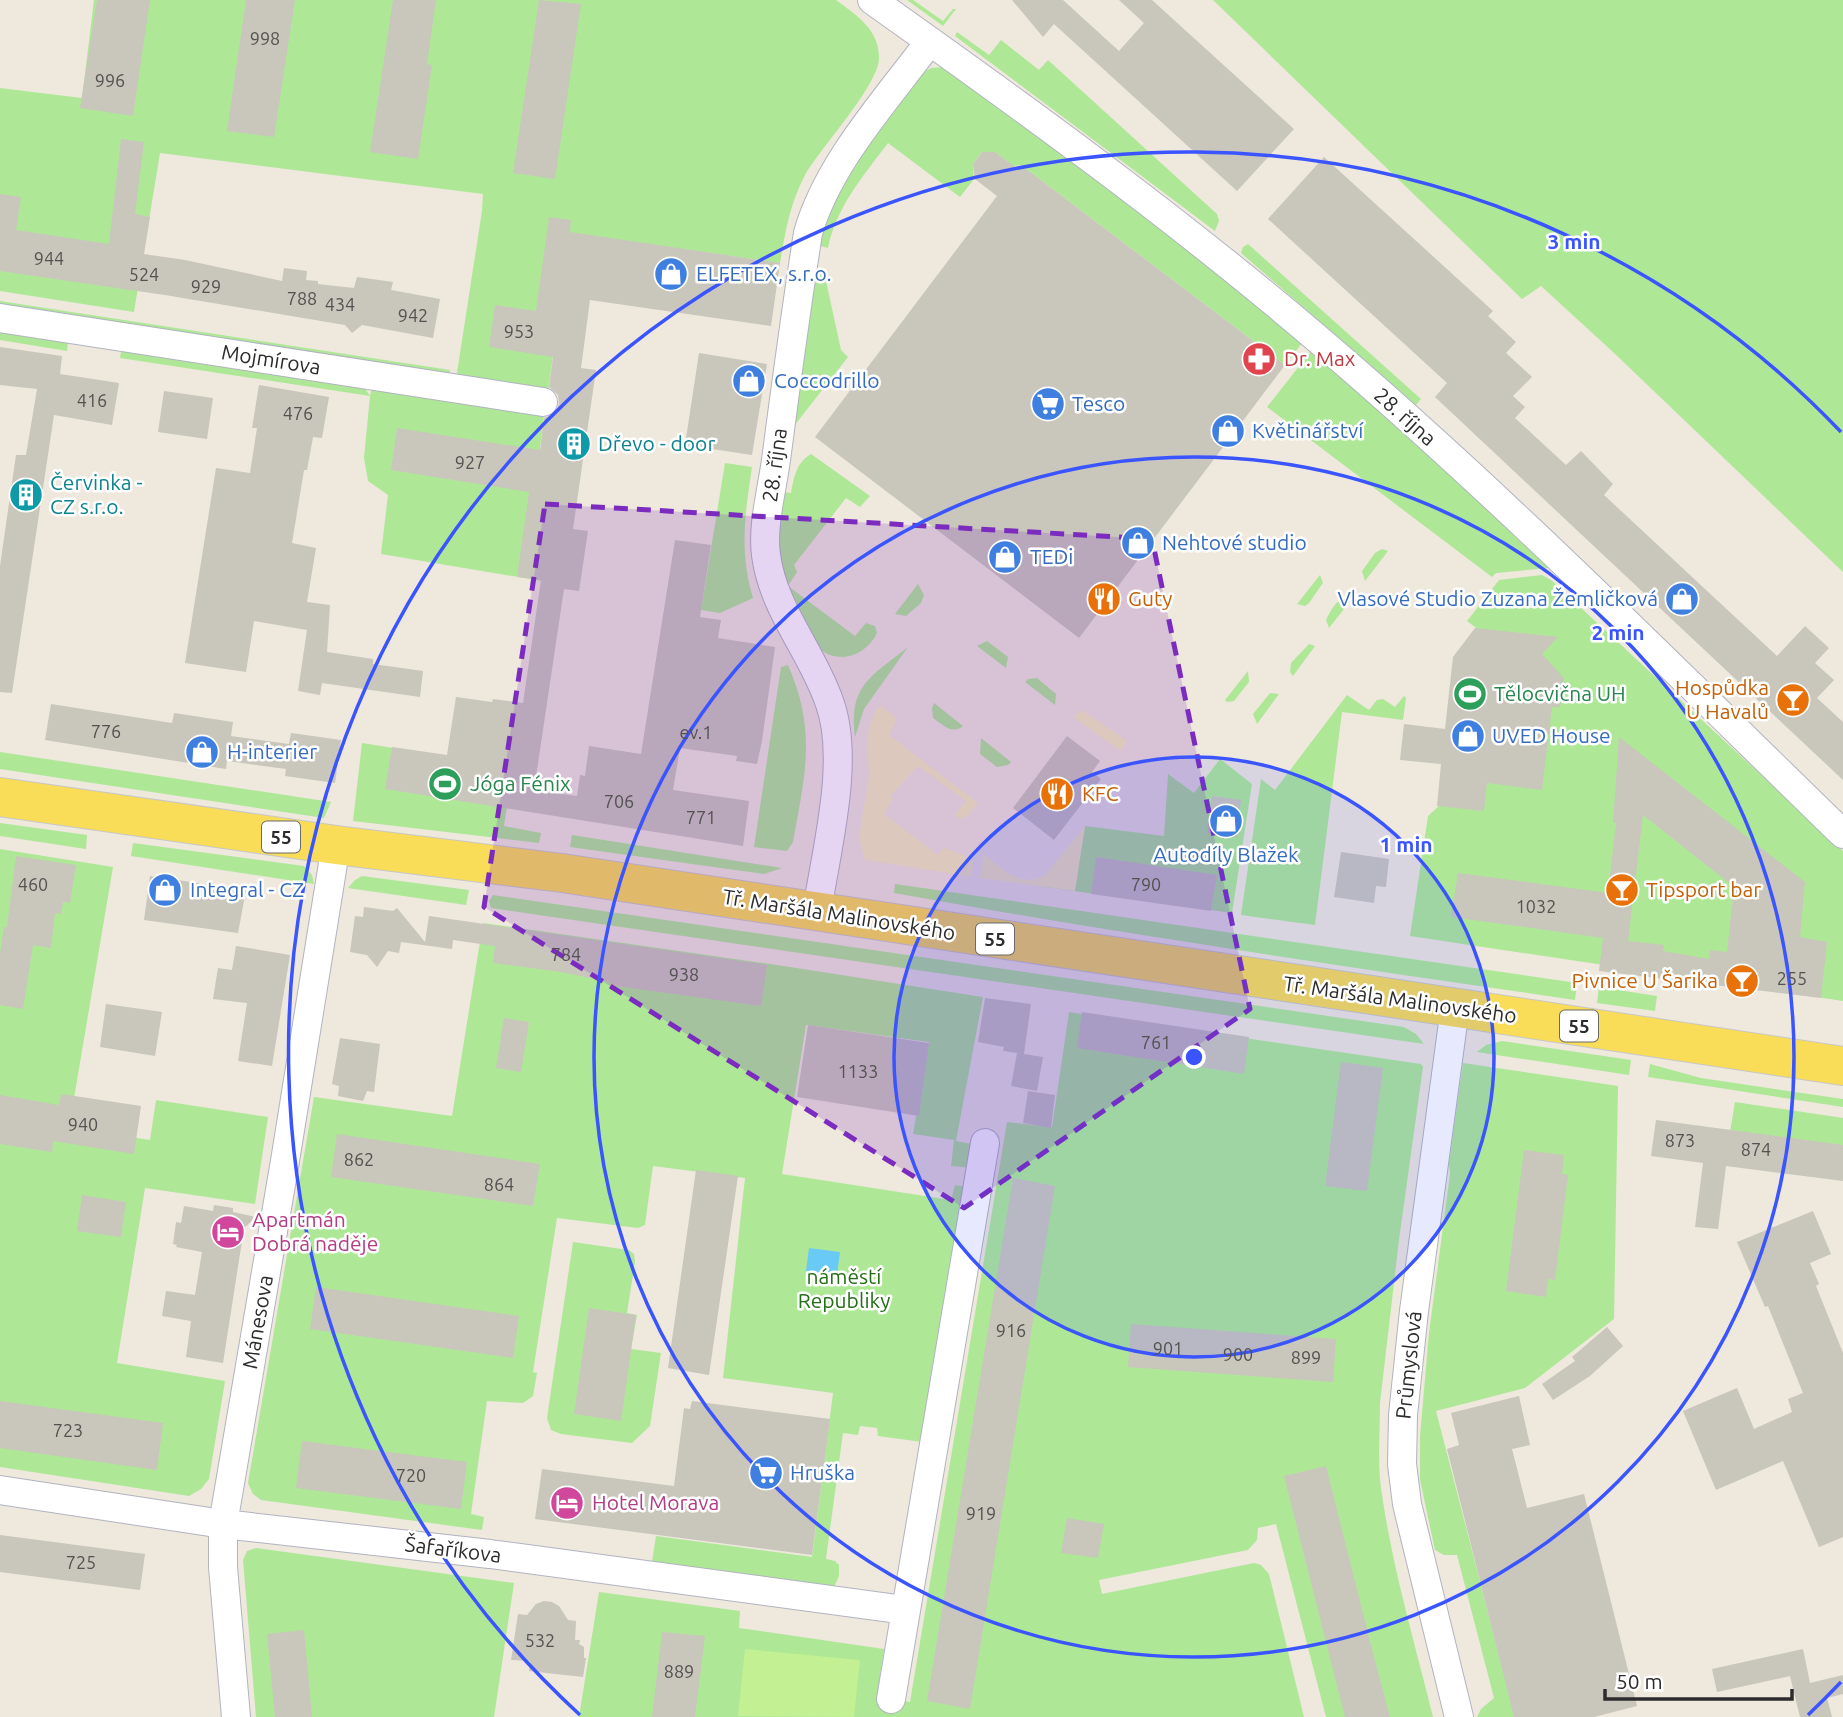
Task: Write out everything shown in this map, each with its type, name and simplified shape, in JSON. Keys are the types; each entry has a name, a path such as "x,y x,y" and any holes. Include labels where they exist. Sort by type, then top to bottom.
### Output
{"main road":[{"name":"Tř. Maršála Malinovského","path":"0,797 336,845 562,873 1843,1066"}],"street":[{"name":"28. října","path":"872,0 1036,117 1214,253 1316,337 1571,570 1843,834"},
{"name":"28. října","path":"817,911 837,781 837,737 832,708 825,691 778,601 772,583 765,547 770,499 808,233 816,207 835,170 930,41"},
{"name":"Mojmírova","path":"0,318 542,402"},
{"name":"Mánesova","path":"236,1717 223,1567 223,1524 336,845"},
{"name":"Průmyslová","path":"1455,1008 1414,1311 1403,1415 1402,1464 1407,1504 1459,1717"},
{"path":"891,1699 985,1143"},
{"name":"Šafaříkova","path":"0,1490 223,1524 490,1554 905,1610"}],"highlighted area":[{"path":"545,504 1152,539 1250,1009 964,1208 484,907"}],"green space":[{"path":"94,0 836,0 871,31 879,57 877,69 860,99 805,175 795,196 780,263 570,233 548,392 456,379 483,194 160,153 134,312 0,291 0,88 82,98"},
{"path":"907,0 913,0 943,21 956,9 943,26"},
{"path":"1213,0 1843,0 1843,572 1541,286 1522,299"},
{"path":"957,32 989,55 1001,40 1039,70 1048,60 1217,214 1219,221 1215,231 955,36"},
{"path":"942,67 950,70 1190,251 1302,343 1285,365 1021,165 1008,167 1007,161 995,152 982,152 973,164 974,179 960,197 888,143 844,205 828,248 820,246 822,229 847,172 921,74 931,68"},
{"path":"1248,244 1421,399 1416,405 1241,253 1243,247"},
{"path":"822,273 841,350 848,357 794,426 814,285"},
{"path":"0,301 450,370 449,376 0,309"},
{"path":"0,332 68,342 67,351 0,340"},
{"path":"1311,351 1458,482 1549,568 1496,573 1492,577 1267,407"},
{"path":"121,352 364,387 370,396 120,358"},
{"path":"372,388 544,414 540,448 542,581 381,554 388,495 368,481 364,458"},
{"path":"811,454 870,496 860,507 846,498 794,565 797,572 788,586 855,636 866,623 875,626 877,633 871,642 863,650 849,656 826,653 811,638 792,599 779,557 778,533 783,492 791,493 799,466"},
{"path":"725,463 752,467 745,549 753,598 720,613 701,610"},
{"path":"1382,549 1388,551 1365,581 1362,571 1375,553"},
{"path":"1320,575 1323,583 1309,603 1305,606 1297,604"},
{"path":"1542,575 1551,580 1843,851 1843,1001 1410,936 1428,816 1439,806 1479,630 1467,621 1499,580"},
{"path":"918,584 924,595 921,603 906,616 895,614"},
{"path":"1346,597 1352,599 1329,628 1326,620 1337,603"},
{"path":"987,641 1008,657 1006,668 977,646"},
{"path":"1309,644 1315,646 1293,676 1290,672 1291,663"},
{"path":"908,647 864,709 855,737 855,705 859,693 865,683"},
{"path":"788,665 803,711 806,753 793,842 787,851 754,847 781,667"},
{"path":"1248,671 1249,682 1234,701 1227,702 1225,700"},
{"path":"1037,678 1056,694 1055,705 1025,682"},
{"path":"1270,693 1279,694 1257,724 1253,714"},
{"path":"1347,695 1369,710 1377,700 1383,699 1395,707 1404,696 1406,698 1403,720 1342,712 1315,925 1241,915 1261,779 1275,790"},
{"path":"934,703 963,726 951,729 933,718"},
{"path":"981,738 1011,762 997,767 980,754"},
{"path":"362,743 513,767 504,826 541,833 539,843 353,821"},
{"path":"0,752 331,802 324,818 0,769"},
{"path":"1220,759 1252,784 1232,913 1038,886 1038,880 1082,844 1085,826 1164,836 1168,774 1194,793"},
{"path":"0,823 87,835 86,849 0,836"},
{"path":"572,835 782,868 764,874 570,847"},
{"path":"133,843 304,866 312,875 314,884 131,856"},
{"path":"0,849 113,867 69,1128 150,1140 156,1100 268,1117 255,1204 145,1188 117,1363 225,1381 209,1479 201,1489 189,1496 0,1467"},
{"path":"362,876 469,890 466,905 348,888"},
{"path":"895,884 1577,983 1575,1000 1235,950 979,908 894,893"},
{"path":"493,895 1404,1027 1416,1034 1424,1044 491,908 489,901"},
{"name":"náměstí Republiky","path":"483,923 983,997 956,1141 977,1145 971,1168 951,1166 954,1140 913,1134 929,1042 806,1025 782,1174 951,1200 955,1185 967,1187 922,1442 878,1436 877,1428 860,1426 858,1435 843,1433 826,1559 839,1565 839,1576 834,1587 651,1568 656,1536 812,1557 833,1393 723,1378 745,1178 653,1166 645,1225 638,1228 557,1218 533,1372 537,1373 533,1396 523,1403 487,1401 471,1514 484,1517 482,1530 261,1500 253,1494 248,1483 314,1097 452,1116"},
{"path":"1599,987 1657,996 1655,1011 1597,1003"},
{"path":"1069,1012 1421,1064 1423,1067 1380,1403 1379,1461 1380,1484 1392,1551 1433,1717 1326,1717 1276,1524 1258,1528 1257,1540 1248,1550 1099,1580 1102,1594 1254,1563 1261,1565 1269,1574 1304,1717 579,1717 599,1592 740,1611 739,1628 884,1649 877,1697 910,1702 1007,1122 1052,1127"},
{"path":"1502,1041 1631,1060 1629,1075 1477,1052 1486,1045"},
{"path":"1463,1063 1618,1086 1614,1319 1525,1388 1436,1411 1515,1717 1477,1717 1481,1709 1494,1698 1457,1555 1444,1555 1435,1550 1420,1480 1420,1436 1429,1333"},
{"path":"1650,1064 1701,1078 1843,1099 1843,1107 1648,1077"},
{"path":"1735,1102 1843,1118 1843,1147 1730,1132"},
{"path":"573,1242 629,1250 634,1254 627,1313 637,1315 631,1349 661,1353 650,1426 632,1443 561,1434 551,1430 547,1418"},
{"path":"256,1548 514,1583 494,1717 256,1717 243,1560 247,1551"},
{"path":"745,1649 860,1660 854,1717 738,1716"}],"sand":[{"path":"880,705 897,719 889,735 978,803 968,816 959,819 955,815 966,801 918,766 891,795 893,799 884,814 938,855 944,848 971,858 972,877 865,860 859,838 869,775 867,735"},
{"path":"1082,710 1127,741 1121,751 1073,717"},
{"path":"1085,826 1075,891 980,878 984,854 1005,871 1020,878 1028,880 1045,875"}],"water":[{"path":"809,1248 840,1252 837,1275 806,1271"}],"building":[{"path":"97,0 150,0 133,116 80,108"},
{"path":"246,0 295,0 274,137 227,131"},
{"path":"393,0 436,0 427,64 432,65 418,159 370,152"},
{"path":"539,0 581,4 555,179 513,173"},
{"path":"1012,0 1063,0 1119,51 1144,23 1119,0 1152,0 1294,129 1237,191 1054,24 1043,37"},
{"path":"121,139 144,142 135,214 150,217 144,254 282,281 284,268 307,271 306,280 318,281 318,284 354,288 357,277 393,282 391,290 440,299 433,338 362,325 352,333 345,325 0,271 0,194 21,197 16,230 109,244"},
{"name":"Tesco","path":"982,152 995,152 1018,169 1021,165 1285,365 1079,638 815,437 997,196 975,179 973,164"},
{"path":"1324,157 1493,311 1488,316 1516,342 1506,353 1532,377 1513,396 1525,407 1515,418 1566,465 1581,451 1613,484 1604,495 1777,656 1805,626 1829,648 1815,663 1834,680 1817,698 1843,722 1843,780 1435,397 1447,383 1268,219"},
{"path":"549,217 571,220 570,232 780,263 771,326 590,300 581,368 596,370 573,529 588,531 579,591 564,589 534,790 577,796 580,775 585,776 589,746 641,754 675,540 711,545 700,617 721,620 718,638 775,647 762,741 757,764 736,761 737,756 680,748 673,790 749,801 743,846 385,789 392,747 447,755 456,697 523,703 541,580 517,577 529,492 391,470 397,428 540,450 544,418 555,413 559,404 558,395 549,387 553,357 489,347 495,305 536,311"},
{"path":"0,347 62,356 60,374 119,383 112,425 54,415 12,693 0,692 0,566 16,455 26,455 37,389 0,385"},
{"path":"699,353 767,364 752,455 685,445"},
{"path":"259,385 329,397 322,438 313,437 307,470 304,470 292,543 316,548 307,602 330,605 327,652 373,659 373,664 423,671 420,697 322,683 320,695 298,691 307,630 254,621 246,672 185,663 216,468 250,473 257,428 252,428"},
{"path":"164,391 213,398 207,439 158,432"},
{"path":"1475,628 1558,637 1542,654 1564,678 1560,707 1552,707 1542,790 1487,783 1484,811 1437,806 1441,764 1400,760 1404,724 1445,729 1453,657"},
{"path":"51,704 172,723 174,713 233,722 231,736 289,744 291,733 341,740 335,783 285,776 286,769 227,761 226,769 45,740"},
{"name":"KFC","path":"1067,736 1100,761 1092,772 1101,779 1054,840 1013,808"},
{"path":"1619,737 1805,882 1800,937 1827,942 1821,998 1599,971 1603,938 1451,917 1458,873 1608,893 1616,823 1613,823","holes":["1643,815 1734,887 1727,952 1710,950 1709,959 1663,951 1664,945 1628,941"]},
{"path":"1212,796 1241,800 1237,837 1207,833"},
{"path":"1341,852 1389,859 1386,887 1376,886 1374,903 1334,897"},
{"path":"16,856 76,865 70,903 63,902 61,914 55,913 51,948 33,945 23,1009 0,1005 0,954 4,927 7,927"},
{"path":"1096,857 1217,875 1211,911 1091,894"},
{"path":"150,876 246,890 238,933 144,920"},
{"path":"364,907 393,911 397,908 425,942 429,916 767,965 761,1006 609,985 609,982 561,972 493,963 495,946 453,940 452,949 401,942 399,953 388,951 377,967 367,955 350,952 355,916 363,917"},
{"path":"236,946 290,955 272,1066 238,1061 247,1003 213,999 218,968 232,970"},
{"path":"985,998 1031,1004 1024,1054 1043,1057 1037,1091 1011,1086 1017,1053 1003,1051 1004,1047 978,1042"},
{"path":"106,1004 162,1012 155,1056 100,1047"},
{"path":"1082,1012 1249,1037 1244,1074 1077,1048"},
{"path":"504,1018 529,1022 521,1072 496,1068"},
{"path":"808,1025 929,1043 919,1116 797,1097"},
{"path":"340,1038 380,1044 374,1092 367,1091 363,1101 338,1096 339,1086 332,1084"},
{"path":"1341,1062 1383,1068 1367,1191 1325,1186"},
{"path":"1028,1091 1055,1095 1051,1128 1023,1123"},
{"path":"61,1094 141,1106 134,1154 53,1141 52,1152 0,1144 0,1095 59,1105"},
{"path":"1656,1120 1843,1145 1843,1181 1726,1166 1718,1229 1695,1227 1703,1163 1651,1156"},
{"path":"337,1134 540,1164 533,1206 331,1177"},
{"path":"1524,1150 1564,1155 1562,1174 1568,1175 1555,1280 1548,1279 1546,1297 1506,1291"},
{"path":"696,1170 738,1176 709,1375 668,1368"},
{"path":"1013,1178 1055,1186 970,1709 927,1701"},
{"path":"82,1195 126,1202 121,1237 77,1231"},
{"path":"214,1205 233,1208 233,1212 256,1217 244,1228 223,1363 186,1357 191,1321 162,1316 166,1291 195,1295 202,1252 173,1244 176,1222 181,1223 184,1206 213,1211"},
{"path":"1813,1211 1831,1254 1810,1263 1819,1284 1816,1286 1843,1353 1843,1537 1819,1547 1783,1461 1716,1490 1683,1411 1737,1388 1754,1429 1792,1412 1788,1399 1803,1393 1768,1306 1765,1307 1737,1242"},
{"path":"316,1287 519,1316 513,1358 310,1329"},
{"path":"589,1308 636,1315 621,1421 574,1414"},
{"path":"1131,1324 1336,1339 1333,1382 1128,1367"},
{"path":"1607,1327 1623,1346 1590,1376 1553,1400 1542,1384 1575,1361 1572,1357"},
{"path":"1519,1396 1530,1445 1512,1449 1527,1508 1584,1494 1637,1706 1594,1717 1514,1717 1447,1449 1459,1445 1451,1413"},
{"path":"0,1401 163,1423 157,1470 0,1448"},
{"path":"692,1401 830,1419 812,1555 535,1519 542,1469 674,1486 684,1408 690,1409"},
{"path":"302,1441 467,1462 461,1509 296,1488"},
{"path":"1326,1466 1390,1717 1345,1717 1284,1476"},
{"path":"1067,1518 1104,1524 1098,1558 1061,1553"},
{"path":"0,1535 145,1554 140,1590 0,1572"},
{"path":"544,1601 559,1606 568,1620 576,1621 575,1640 580,1640 579,1644 584,1647 586,1658 583,1677 529,1671 530,1661 511,1660 518,1614 527,1615 536,1604"},
{"path":"304,1630 312,1717 275,1717 267,1634"},
{"path":"662,1632 705,1636 695,1717 652,1717"},
{"path":"1803,1649 1810,1683 1843,1675 1843,1694 1827,1698 1832,1717 1800,1717 1790,1676 1717,1692 1712,1669"}],"place":[{"name":"ELFETEX, s.r.o.","path":"671,274"},
{"name":"Dr. Max","path":"1259,359"},
{"name":"Coccodrillo","path":"749,381"},
{"name":"Tesco","path":"1048,404"},
{"name":"Květinářství","path":"1228,431"},
{"name":"Dřevo - door","path":"574,444"},
{"name":"Červinka - CZ s.r.o.","path":"26,495"},
{"name":"Nehtové studio","path":"1138,543"},
{"name":"TEDi","path":"1005,557"},
{"name":"Guty","path":"1104,599"},
{"name":"Vlasové Studio Zuzana Žemličková","path":"1682,599"},
{"name":"Tělocvična UH","path":"1470,694"},
{"name":"Hospůdka U Havalů","path":"1793,700"},
{"name":"UVED House","path":"1468,736"},
{"name":"H-interier","path":"202,752"},
{"name":"Jóga Fénix","path":"445,784"},
{"name":"KFC","path":"1057,794"},
{"name":"Autodíly Blažek","path":"1226,821"},
{"name":"Integral - CZ","path":"165,890"},
{"name":"Tipsport bar","path":"1622,890"},
{"name":"Pivnice U Šarika","path":"1742,981"},
{"name":"Apartmán Dobrá naděje","path":"228,1232"},
{"name":"Hruška","path":"766,1473"},
{"name":"Hotel Morava","path":"567,1503"}]}
